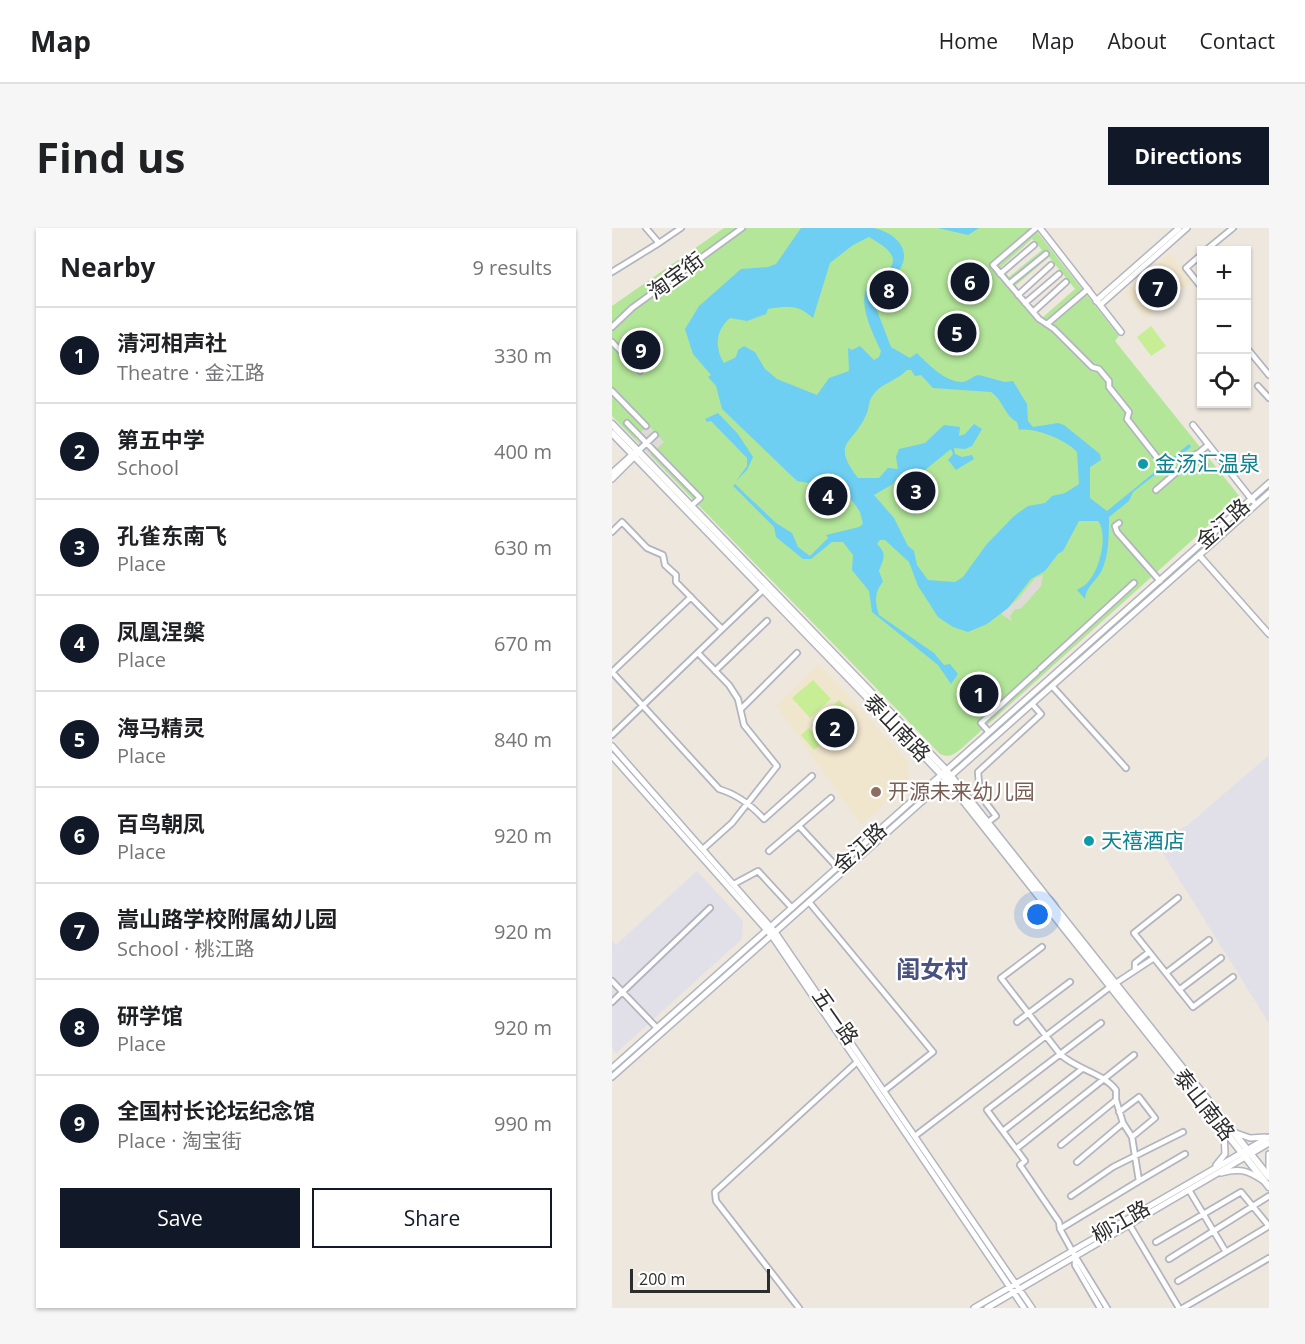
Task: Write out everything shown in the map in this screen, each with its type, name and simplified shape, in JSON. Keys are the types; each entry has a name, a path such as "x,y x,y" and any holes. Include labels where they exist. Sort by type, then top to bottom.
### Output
{"main road":[{"name":"泰山南路","path":"612,424 635,454 946,774 988,822 1001,843"},
{"name":"泰山南路","path":"612,433 691,506 766,587"},
{"name":"泰山南路","path":"946,774 1268,1180"}],"street":[{"path":"646,228 659,243"},
{"path":"612,272 681,228"},
{"name":"淘宝街","path":"612,327 632,308 742,228"},
{"path":"1121,332 1038,228 993,265 1033,312 1109,381 1109,387 1129,412 1127,419 1159,460"},
{"path":"1098,303 1179,228"},
{"path":"1098,303 1187,228"},
{"path":"1211,246 1233,228"},
{"path":"1000,274 1034,245"},
{"path":"1009,284 1046,254"},
{"path":"1197,258 1186,268 1197,282"},
{"path":"1018,295 1051,265"},
{"path":"1025,303 1059,273"},
{"path":"1033,312 1066,282"},
{"path":"1047,324 1088,289"},
{"path":"612,342 640,371"},
{"path":"1251,353 1269,375"},
{"path":"1258,386 1269,398"},
{"path":"612,391 646,426"},
{"path":"627,423 700,498 691,506"},
{"path":"1193,425 1256,504"},
{"path":"612,473 655,435"},
{"path":"1155,490 1208,445"},
{"path":"612,479 635,454"},
{"path":"1196,454 1205,465"},
{"name":"金江路","path":"946,774 1052,686 1160,581 1269,483"},
{"name":"金江路","path":"612,1068 771,931 809,902 864,848 1027,698 1199,555 1269,493"},
{"path":"612,532 622,522 647,548 657,550 663,555 665,565 676,575 676,582 722,629"},
{"path":"1119,523 1115,526 1116,532 1160,581"},
{"path":"1199,555 1269,634"},
{"path":"989,732 981,723 1134,584"},
{"path":"612,735 766,587"},
{"path":"691,597 612,672 719,789 731,793 764,819 812,776"},
{"path":"1094,620 1106,633"},
{"path":"715,671 767,621"},
{"path":"698,652 738,699 744,724 777,766 732,823 703,849"},
{"path":"741,709 797,653"},
{"path":"1052,686 1125,768"},
{"path":"988,822 996,816 980,795 978,772 1041,714 1027,698"},
{"name":"五一路","path":"612,747 734,884 771,931 885,1090 1032,1308"},
{"name":"五一路","path":"612,756 771,931 1024,1308"},
{"path":"769,851 831,798"},
{"path":"799,826 837,867"},
{"name":"金江路","path":"612,1077 837,867 864,848"},
{"path":"734,884 758,871 792,908"},
{"path":"1178,898 1134,933 1193,1007 1233,977"},
{"path":"809,902 933,1052 885,1090"},
{"path":"612,1002 710,908"},
{"path":"1166,973 1209,940"},
{"path":"1042,947 1001,978 1060,1054 1082,1069 1104,1079 1116,1090 1119,1112 1132,1137 1139,1181"},
{"path":"1135,969 1135,963 1149,952"},
{"path":"906,1135 914,1134 1113,985 1154,958"},
{"path":"1179,990 1221,958"},
{"path":"612,981 657,1028"},
{"path":"1017,1022 1070,982"},
{"path":"1101,1023 987,1110 1025,1161 1020,1165 1059,1222 1060,1229 1073,1253 1107,1308"},
{"path":"1017,1149 1134,1055"},
{"path":"799,1308 716,1202 715,1192 857,1062"},
{"path":"1003,1131 1082,1069"},
{"path":"1119,1112 1139,1097 1155,1118 1132,1137"},
{"path":"1061,1145 1116,1100"},
{"path":"1077,1162 1123,1123"},
{"path":"1214,1167 1225,1154 1226,1129 1250,1138 1269,1136"},
{"path":"1071,1196 1113,1167 1183,1132"},
{"name":"柳江路","path":"1127,1222 1211,1177 1269,1136"},
{"name":"柳江路","path":"974,1308 1019,1286 1214,1167 1269,1143"},
{"path":"1060,1229 1185,1154"},
{"path":"1211,1177 1238,1169 1250,1171 1268,1180 1269,1154"},
{"path":"1189,1190 1226,1252"},
{"path":"1156,1242 1241,1192 1269,1226 1178,1281"},
{"path":"1169,1259 1269,1196"},
{"path":"1127,1222 1181,1308 1269,1258"},
{"path":"1073,1253 1075,1265 1100,1308"},
{"name":"柳江路","path":"987,1308 1012,1290"}],"shaded area":[{"path":"1170,253 1192,282 1144,318 1124,293"},
{"path":"648,425 664,442 650,455 635,438"},
{"path":"1043,575 1041,586 1020,609 1015,609 1010,616 1012,621 1001,614 1018,599 1035,578"},
{"path":"819,664 908,761 909,783 861,825 776,706"},
{"path":"1269,755 1269,1023 1156,842 1188,825"},
{"path":"697,871 743,921 742,939 616,1053 612,1048 612,941 616,945"}],"green space":[{"path":"724,228 1034,228 1119,336 1115,341 1240,497 963,747 953,755 940,754 612,416 612,306","holes":["1032,239 1042,250 1009,277 1001,267","1049,257 1075,289 1042,318 1015,286"]},
{"path":"1151,326 1166,346 1151,356 1137,337"},
{"path":"813,680 831,699 810,718 792,698"},
{"path":"839,700 847,708 833,721 825,713"},
{"path":"819,719 832,735 824,741 811,726"},
{"path":"809,728 822,743 814,750 801,735"}],"water":[{"path":"801,228 874,228 886,232 901,245 904,252 904,261 900,269 881,283 876,308 891,347 910,358 917,353 937,372 956,381 964,382 979,375 1005,382 1013,381 1027,404 1028,421 1033,427 1058,423 1064,425 1100,454 1101,460 1090,467 1090,498 1107,511 1189,444 1191,447 1133,492 1129,501 1109,517 1106,558 1100,574 1087,591 1085,599 1077,590 1090,580 1098,564 1103,535 1098,521 1079,521 1063,551 1045,571 1031,579 1008,608 987,624 968,632 953,627 938,617 918,586 909,562 885,540 880,540 877,544 883,551 884,557 879,571 883,582 876,598 879,615 934,653 944,665 950,664 958,674 951,684 938,665 872,612 869,591 852,570 853,555 843,542 832,542 811,559 803,559 776,537 774,527 733,486 735,484 776,523 792,533 798,547 810,556 828,538 826,535 863,524 860,512 833,473 808,483 797,481 722,409 716,386 708,377 711,375 693,354 685,329 699,306 741,269 768,267 776,264","holes":["869,237 890,252 893,261 886,272 881,270 872,278 864,297 867,319 881,351 879,357 874,360 860,346 852,350 848,348 849,371 829,378 817,395 777,379 765,369 755,352 744,346 738,350 736,357 724,363 719,351 718,339 719,333 730,318 747,321 766,314 768,309 787,307 802,310 813,318 830,263 853,245","907,370 911,370 915,376 921,375 933,388 991,392 1017,422 1019,430 1033,430 1050,435 1077,452 1079,484 1065,493 1052,496 1045,503 1028,506 1014,516 986,545 963,577 955,582 928,580 917,565 914,551 908,546 894,518 874,495 893,484 897,478 925,470 951,449 953,454 948,460 956,470 974,459 972,455 962,457 955,454 954,448 965,449 972,446 982,429 974,424 965,434 959,436 960,427 944,425 925,443 899,449 896,457 898,469 888,468 879,478 858,478 846,457 847,444 867,413 873,395"]},
{"path":"938,228 979,228 968,235"},
{"path":"718,413 738,434 753,457 747,470 736,481 747,466 747,458 711,421 707,422 705,419"},
{"path":"914,495 927,506 914,515 913,509 905,502"}],"place":[{"name":"百鸟朝凤","path":"970,282"},
{"name":"嵩山路学校附属幼儿园","path":"1158,288"},
{"name":"研学馆","path":"889,290"},
{"name":"海马精灵","path":"957,333"},
{"name":"全国村长论坛纪念馆","path":"641,350"},
{"name":"金汤汇温泉","path":"1143,464"},
{"name":"孔雀东南飞","path":"916,491"},
{"name":"凤凰涅槃","path":"828,496"},
{"name":"清河相声社","path":"979,694"},
{"name":"第五中学","path":"835,728"},
{"name":"开源未来幼儿园","path":"876,792"},
{"name":"天禧酒店","path":"1089,841"}],"district":[{"name":"闺女村","path":"932,970"}]}
